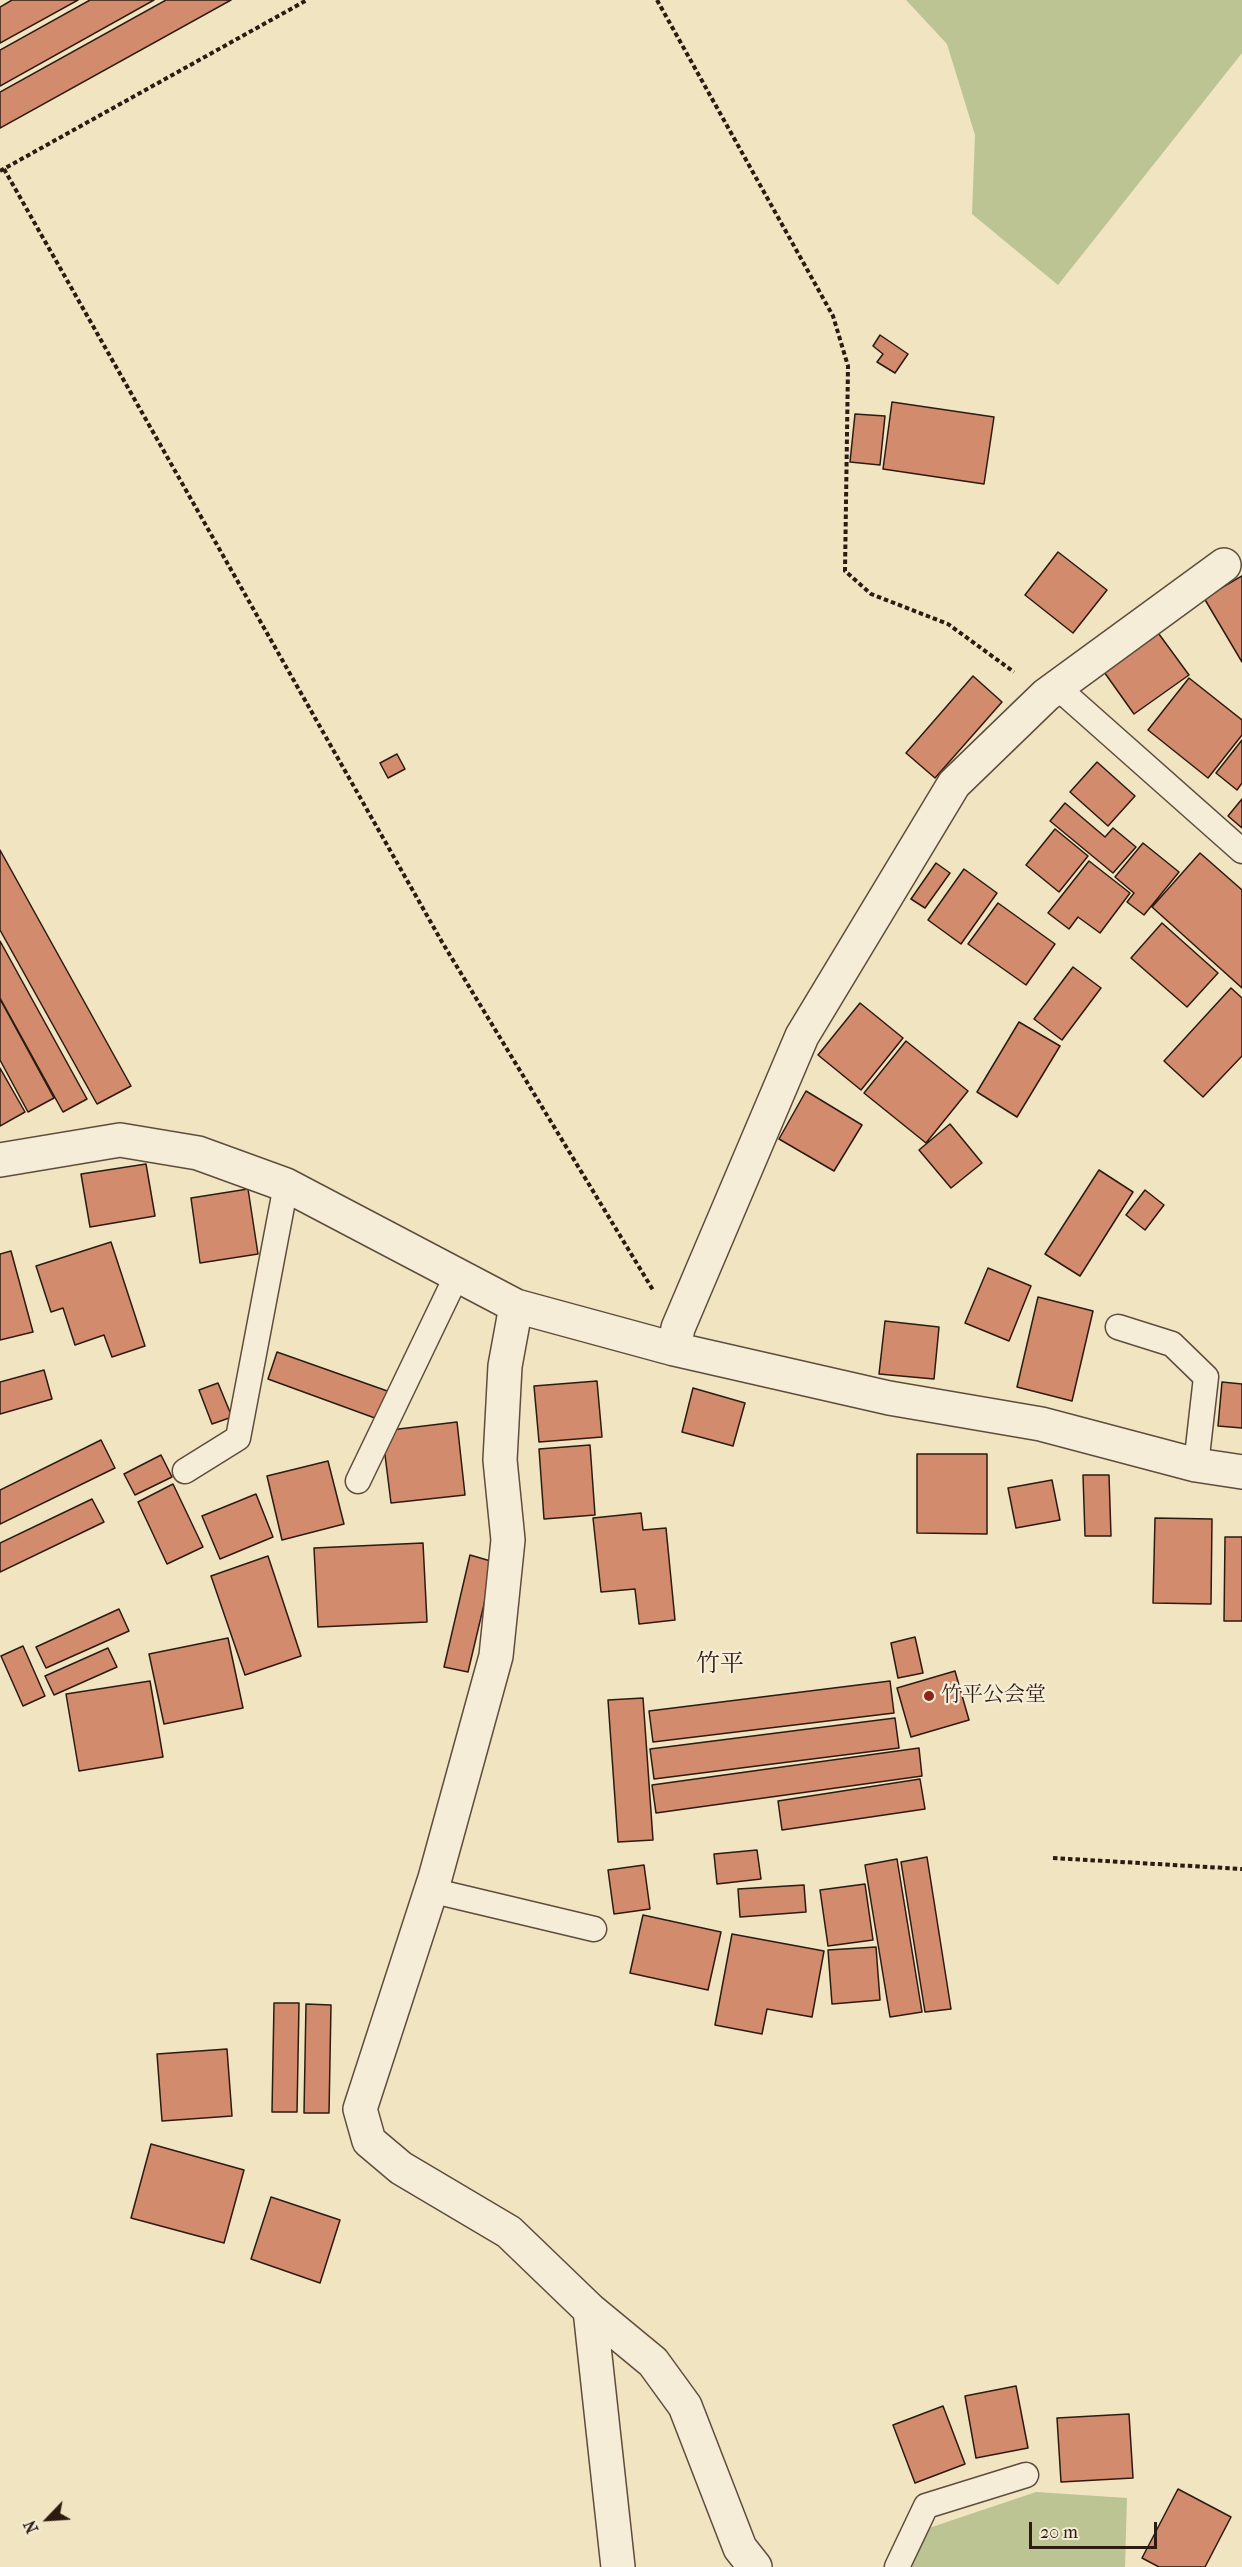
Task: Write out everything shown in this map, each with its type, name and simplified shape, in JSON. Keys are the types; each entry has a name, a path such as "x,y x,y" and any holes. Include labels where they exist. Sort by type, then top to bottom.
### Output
{"street":[{"path":"676,1339 802,1036 954,784 1052,691 1224,565"},
{"path":"0,1160 120,1140 198,1153 285,1185 516,1306 676,1339 889,1398 1041,1424 1196,1465 1242,1472"},
{"path":"516,1306 506,1366 500,1460 508,1540 496,1656 430,1890 360,2109 369,2141 401,2168 509,2232 590,2310 653,2362 685,2406 740,2548 754,2567"},
{"path":"590,2310 618,2567"}],"lane":[{"path":"1052,691 1242,851"},
{"path":"185,1471 238,1438 285,1185"},
{"path":"358,1481 457,1275"},
{"path":"1118,1327 1172,1344 1206,1377 1196,1465"},
{"path":"430,1890 594,1929"},
{"path":"897,2567 926,2506 1026,2475"}],"path":[{"path":"307,0 2,170 442,942 621,1240 676,1339"},
{"path":"657,0 833,316 848,366 844,572 871,594 948,624 1052,691"},
{"path":"1053,1858 1242,1869"}],"green space":[{"path":"906,0 1242,0 1242,53 1058,285 972,214 975,135 947,44"},
{"path":"1036,2492 1127,2498 1125,2567 912,2567 929,2528"}],"building":[{"path":"12,0 78,0 0,43 0,7"},
{"path":"90,0 154,0 0,86 0,50"},
{"path":"166,0 231,0 0,128 0,92"},
{"path":"880,335 908,354 895,373 877,362 883,354 873,346"},
{"path":"892,402 994,417 984,484 883,469"},
{"path":"855,414 885,416 880,465 850,462"},
{"path":"1058,552 1107,590 1073,633 1025,595"},
{"path":"1242,576 1242,662 1204,598"},
{"path":"1156,630 1189,675 1134,714 1102,669"},
{"path":"973,676 1002,702 935,778 906,753"},
{"path":"1189,678 1242,720 1242,735 1208,778 1148,730"},
{"path":"1242,740 1242,783 1237,790 1216,773"},
{"path":"397,754 405,769 388,778 380,763"},
{"path":"1097,762 1135,796 1108,826 1070,792"},
{"path":"1242,799 1242,828 1228,816"},
{"path":"1065,803 1105,837 1113,828 1136,847 1113,873 1050,821"},
{"path":"1055,829 1088,856 1059,892 1026,865"},
{"path":"1143,843 1179,872 1144,915 1127,902 1134,893 1115,877"},
{"path":"0,850 131,1086 97,1104 0,930"},
{"path":"1200,853 1242,890 1242,988 1152,907"},
{"path":"1089,861 1130,893 1100,933 1078,917 1069,929 1048,913"},
{"path":"936,863 950,873 925,908 911,899"},
{"path":"964,869 997,893 961,944 928,920"},
{"path":"998,903 1055,944 1026,985 968,944"},
{"path":"1162,923 1218,973 1187,1007 1131,958"},
{"path":"0,941 87,1099 63,1112 0,998"},
{"path":"1073,967 1101,988 1062,1040 1034,1019"},
{"path":"1231,988 1242,998 1242,1056 1203,1097 1164,1061"},
{"path":"0,999 54,1098 28,1112 0,1060"},
{"path":"860,1003 903,1038 861,1090 818,1055"},
{"path":"1019,1022 1060,1046 1017,1117 977,1092"},
{"path":"906,1041 968,1091 926,1143 864,1093"},
{"path":"0,1068 25,1112 0,1126"},
{"path":"806,1091 862,1125 834,1171 779,1139"},
{"path":"950,1124 982,1163 951,1188 919,1150"},
{"path":"146,1164 155,1216 90,1227 81,1174"},
{"path":"1099,1170 1133,1192 1080,1276 1045,1254"},
{"path":"248,1189 258,1254 200,1263 191,1198"},
{"path":"1145,1190 1164,1205 1145,1230 1126,1215"},
{"path":"111,1242 145,1346 112,1357 104,1335 75,1345 63,1308 51,1312 36,1266"},
{"path":"11,1251 33,1332 0,1340 0,1254"},
{"path":"988,1268 1031,1286 1009,1341 965,1323"},
{"path":"1038,1297 1093,1311 1072,1401 1017,1387"},
{"path":"885,1321 939,1327 934,1379 879,1374"},
{"path":"277,1352 393,1393 383,1421 268,1379"},
{"path":"44,1370 52,1399 0,1414 0,1382"},
{"path":"597,1381 602,1437 539,1442 534,1386"},
{"path":"1222,1382 1242,1384 1242,1428 1218,1426"},
{"path":"218,1383 232,1417 212,1424 199,1390"},
{"path":"693,1388 745,1403 733,1446 682,1432"},
{"path":"457,1422 465,1495 391,1503 382,1431"},
{"path":"101,1440 115,1468 0,1524 0,1490"},
{"path":"590,1445 595,1515 544,1519 539,1449"},
{"path":"917,1454 987,1454 987,1534 917,1533"},
{"path":"161,1455 172,1477 135,1495 124,1474"},
{"path":"328,1461 344,1524 282,1540 267,1476"},
{"path":"1083,1475 1109,1475 1111,1536 1085,1536"},
{"path":"1052,1480 1060,1520 1016,1528 1008,1488"},
{"path":"173,1484 203,1547 167,1564 138,1502"},
{"path":"256,1494 273,1537 220,1559 202,1516"},
{"path":"92,1499 104,1522 0,1572 0,1543"},
{"path":"641,1513 643,1530 666,1528 675,1620 639,1624 635,1589 601,1592 593,1518"},
{"path":"1155,1518 1212,1519 1211,1604 1153,1603"},
{"path":"1225,1537 1242,1537 1242,1621 1224,1621"},
{"path":"423,1543 427,1622 318,1627 314,1548"},
{"path":"470,1555 494,1562 468,1672 444,1667"},
{"path":"268,1556 301,1656 245,1675 211,1576"},
{"path":"119,1609 129,1631 46,1668 36,1647"},
{"path":"915,1637 923,1673 898,1678 891,1643"},
{"path":"228,1638 243,1708 164,1724 149,1654"},
{"path":"23,1646 45,1696 23,1706 1,1656"},
{"path":"108,1648 117,1667 54,1695 45,1676"},
{"path":"955,1671 969,1720 911,1737 897,1688"},
{"path":"150,1681 163,1757 79,1771 66,1694"},
{"path":"890,1681 894,1713 653,1742 649,1711"},
{"path":"643,1698 653,1840 618,1842 608,1700"},
{"path":"895,1718 899,1748 654,1779 650,1749"},
{"path":"919,1748 922,1776 656,1813 652,1785"},
{"path":"920,1779 925,1809 782,1830 778,1801"},
{"path":"757,1850 761,1879 717,1884 714,1854"},
{"path":"927,1857 951,2009 925,2012 901,1862"},
{"path":"897,1859 922,2012 890,2017 865,1865"},
{"path":"644,1865 650,1909 614,1914 608,1870"},
{"path":"865,1884 873,1940 828,1946 820,1890"},
{"path":"804,1885 806,1912 740,1917 738,1889"},
{"path":"643,1915 721,1932 708,1990 630,1973"},
{"path":"732,1934 824,1951 812,2017 767,2009 762,2034 715,2025"},
{"path":"876,1947 880,2000 832,2004 828,1950"},
{"path":"274,2003 299,2003 297,2112 272,2112"},
{"path":"306,2004 331,2005 329,2113 304,2113"},
{"path":"227,2049 232,2116 162,2121 157,2054"},
{"path":"151,2144 244,2170 224,2243 131,2218"},
{"path":"271,2197 340,2220 320,2283 251,2259"},
{"path":"1016,2386 1028,2448 976,2458 965,2396"},
{"path":"943,2406 965,2464 915,2483 893,2425"},
{"path":"1129,2414 1133,2478 1061,2482 1057,2418"},
{"path":"1178,2489 1231,2517 1205,2567 1159,2567 1142,2558"}],"place":[{"name":"竹平公会堂","path":"929,1696"}],"district":[{"name":"竹平","path":"720,1665"}]}
